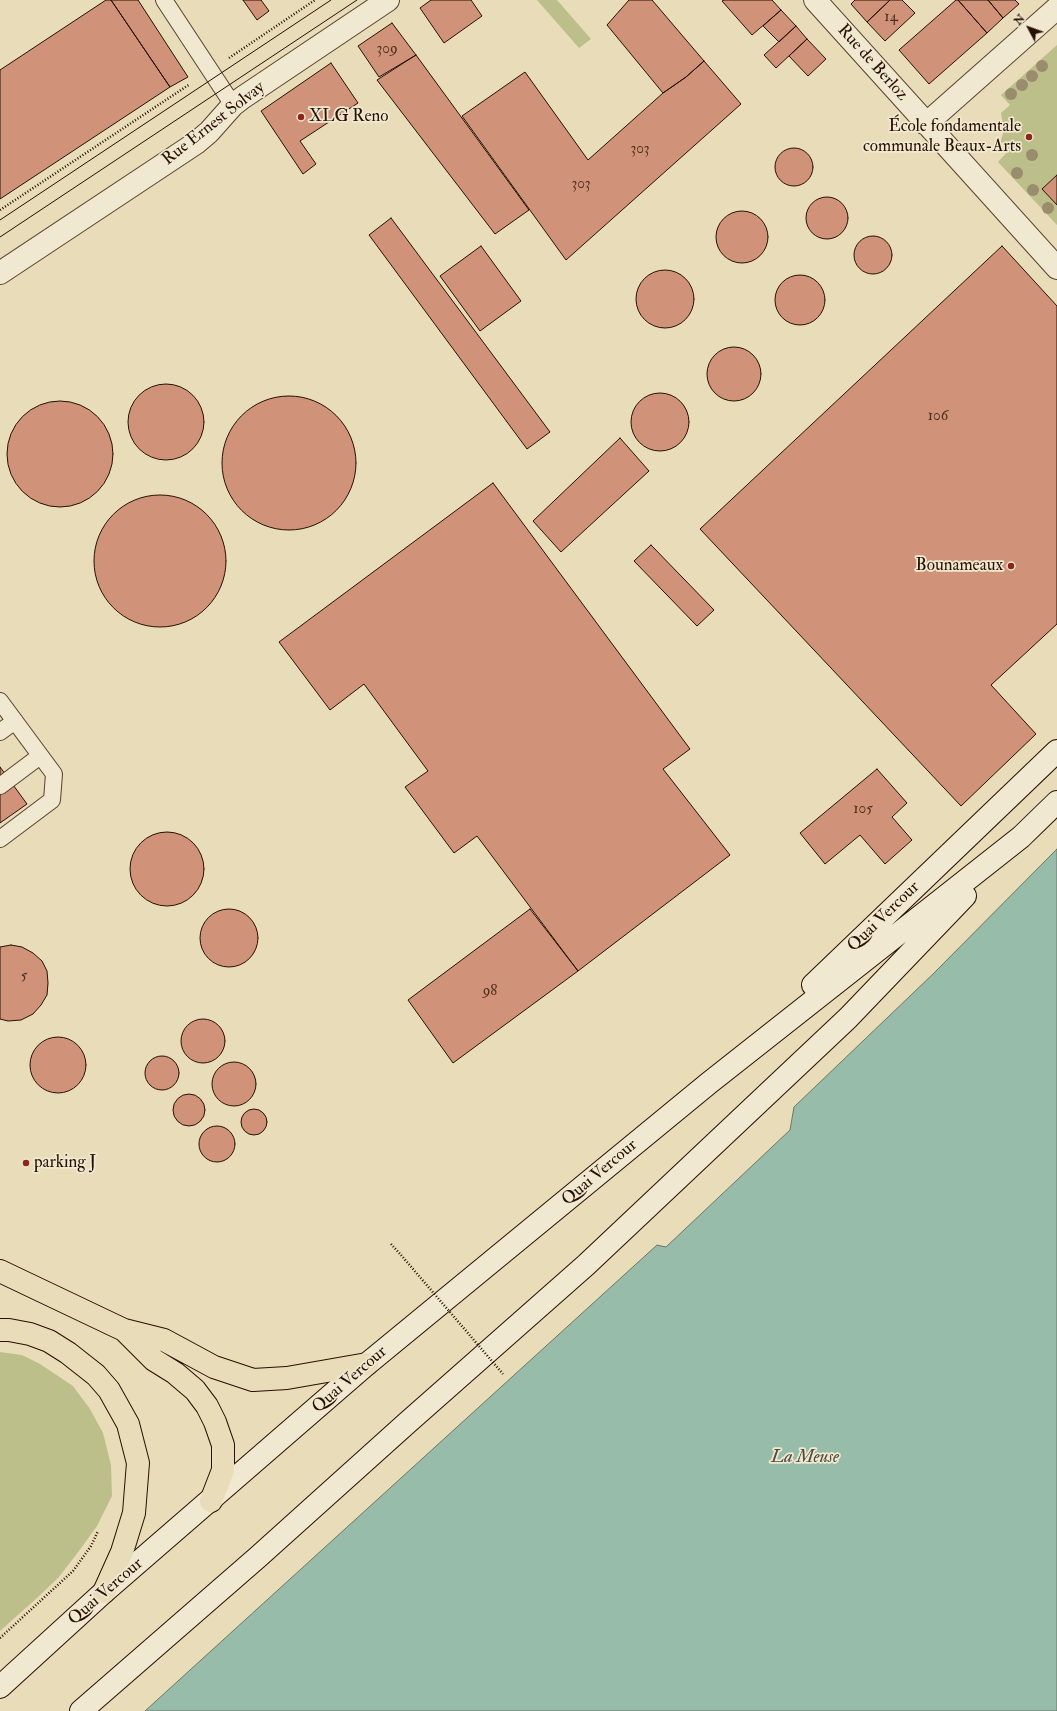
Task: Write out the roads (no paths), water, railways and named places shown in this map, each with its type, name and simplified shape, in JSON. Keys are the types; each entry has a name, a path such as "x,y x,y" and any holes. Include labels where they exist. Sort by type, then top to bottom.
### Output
{"highway":[{"path":"0,1271 124,1330 164,1340 214,1367 253,1380 287,1378 367,1364"},
{"path":"0,1330 30,1334 49,1341 68,1353 96,1375 109,1390 128,1424 138,1463 134,1513 122,1552 104,1592"},
{"path":"124,1330 154,1360 175,1373 195,1390 207,1406 215,1422 223,1445 223,1470 211,1501"}],"main road":[{"name":"Rue Ernest Solvay","path":"0,273 196,143 209,132 238,102 388,0"},
{"name":"Rue de Berloz","path":"815,0 1057,268"},
{"path":"926,124 1057,8"},
{"name":"Quai Vercour","path":"709,1083 1057,751"},
{"name":"Quai Vercour","path":"0,1687 104,1592 211,1501 367,1364 709,1083 1021,838 1057,802"},
{"path":"81,1711 258,1557 407,1422 586,1265 848,1018 1021,838"}],"lane":[{"path":"164,0 210,70 238,102"},
{"path":"0,701 54,774 52,800 0,839"},
{"path":"0,732 15,721"},
{"path":"0,786 40,756"}],"water":[{"name":"La Meuse","path":"1057,849 1057,1711 145,1711 657,1245 666,1247 790,1130 794,1107 934,973"}],"tram line":[{"path":"0,220 331,0"},
{"path":"0,237 357,0"}],"place":[{"name":"XLG Reno","path":"301,117"},
{"name":"École fondamentale communale Beaux-Arts","path":"1029,137"},
{"name":"Bounameaux","path":"1011,566"},
{"name":"parking J","path":"26,1163"}]}
